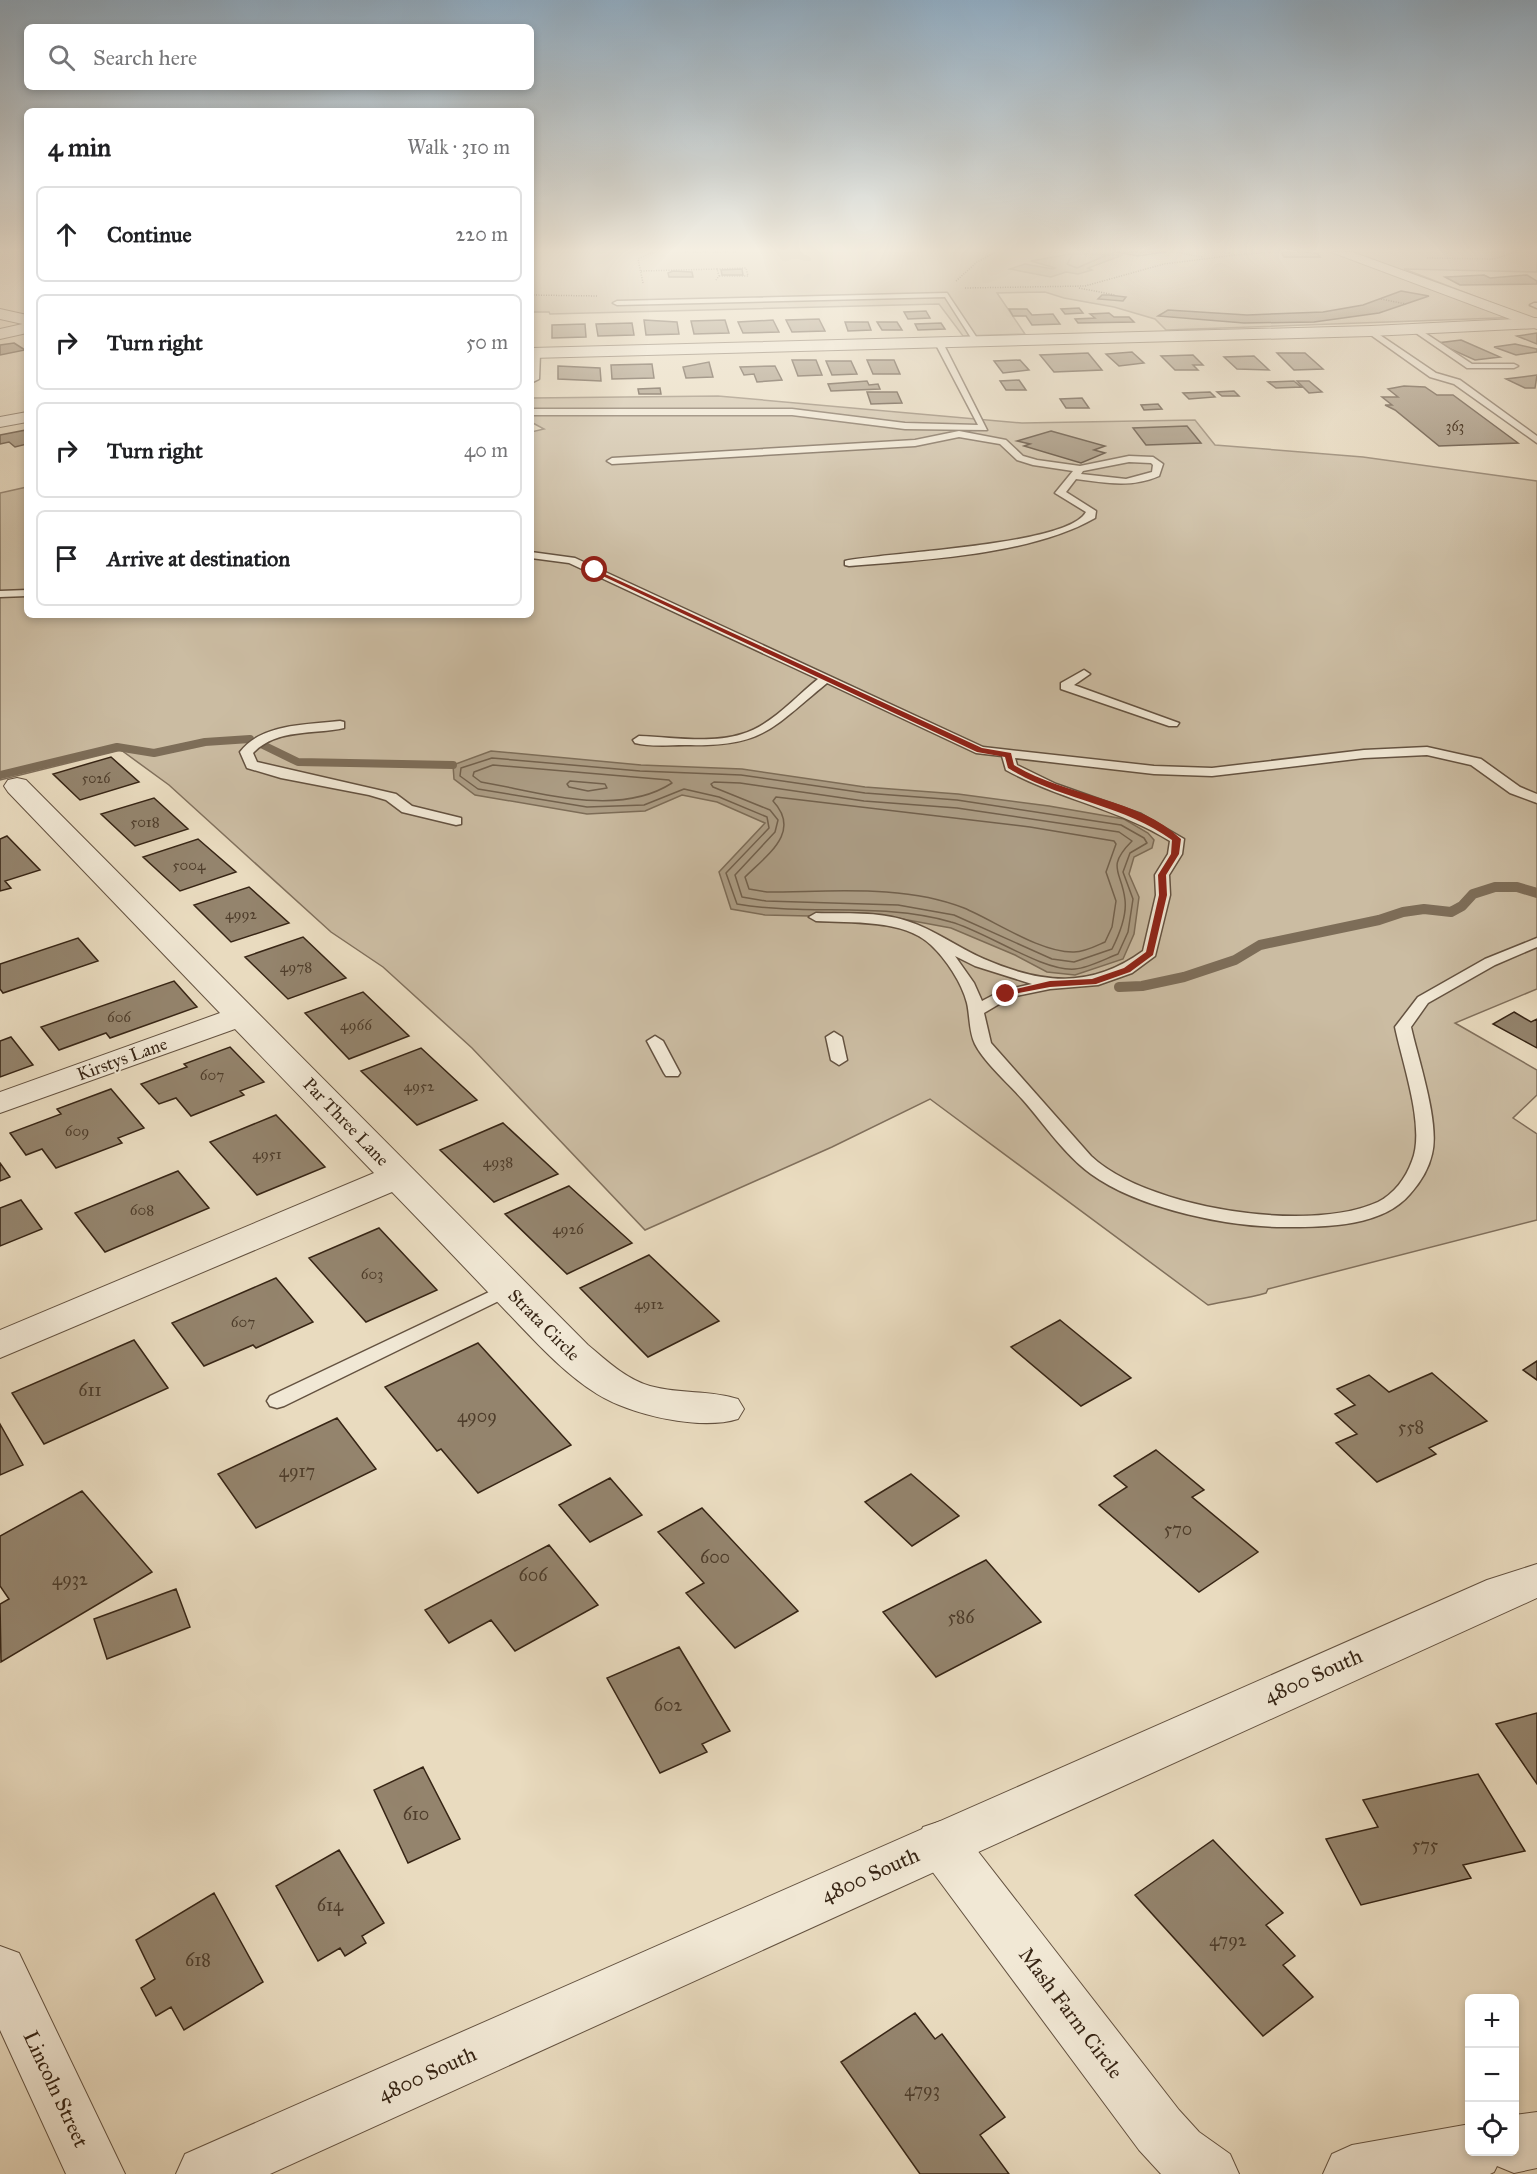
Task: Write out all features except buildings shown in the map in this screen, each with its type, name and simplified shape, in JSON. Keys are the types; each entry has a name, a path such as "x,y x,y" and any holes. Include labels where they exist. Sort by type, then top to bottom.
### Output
{"street":[{"path":"0,422 24,418"},
{"name":"Par Three Lane","path":"0,1345 398,1176 17,786"},
{"name":"Kirstys Lane","path":"0,1103 243,1015"},
{"name":"Strata Circle","path":"398,1176 551,1334 609,1385 642,1400 666,1406 724,1409"},
{"name":"4800 South","path":"205,2174 1413,1632 1537,1581"},
{"name":"Mash Farm Circle","path":"940,1843 1159,2130 1179,2152 1210,2174"},
{"name":"Lincoln Street","path":"0,1971 96,2174"},
{"path":"1519,2143 1537,2140"},
{"path":"1352,2174 1465,2153"}],"lane":[{"path":"534,412 792,412 905,426 984,428 945,353"},
{"path":"1403,353 1433,375 1457,382 1537,440"},
{"path":"1452,353 1470,366 1514,366"},
{"path":"612,461 915,443 959,434 1003,442 1020,458 1036,463 1076,473 1131,482 1144,480 1156,474 1158,464 1153,460 1129,459 1076,473 1060,494 1091,511 1091,516 1084,522 1039,537 892,560 849,563"},
{"path":"534,556 579,563 980,750 1154,770 1212,772 1364,754 1427,751 1453,754 1476,762 1515,790 1537,799"},
{"path":"0,594 24,593"},
{"path":"1084,674 1065,686 1173,723"},
{"path":"639,740 706,741 747,737 766,726 826,678"},
{"path":"340,725 272,735 251,746 246,753 252,765 281,774 371,791 391,797 407,809 456,821"},
{"path":"976,1011 1006,994 1050,984 1093,982 1127,970 1150,953 1163,895 1162,875 1175,854 1177,839 1157,825 1116,807 1034,781 1011,766 1008,755"},
{"path":"816,917 873,919 903,924 980,963 1050,984"},
{"path":"936,941 971,994 976,1011 976,1028 983,1044 1076,1149 1102,1174 1144,1194 1207,1211 1281,1222 1341,1220 1386,1206 1412,1181 1425,1151 1421,1112 1403,1028 1423,1000 1490,962 1537,942"},
{"path":"834,1037 839,1060"},
{"path":"655,1041 672,1073"},
{"path":"277,1401 508,1289"}],"shaded area":[{"path":"718,396 1022,423 1195,420 1215,445 1363,457 1537,481 1537,989 1455,1023 1537,1070 1537,1095 1513,1118 1537,1134 1537,1220 1268,1289 1266,1293 1259,1295 1208,1305 930,1099 832,1147 645,1230 472,1048 383,967 331,932 169,785 121,750 0,780 0,493 24,488 24,618 534,618 534,431 544,429 534,424 534,398"}],"water":[{"path":"491,751 641,765 742,769 865,787 958,794 1049,806 1124,819 1148,833 1154,840 1152,848 1134,857 1129,874 1139,897 1134,934 1123,959 1075,975 1047,972 1015,955 951,928 897,918 765,915 731,909 719,872 765,823 717,802 682,795 645,811 587,814 475,795 454,779 453,765"}],"waterway":[{"path":"0,775 117,747 154,753 205,742 250,739"},
{"path":"263,745 298,762 453,765"},
{"path":"1119,987 1142,986 1184,977 1235,960 1260,945 1379,920 1403,912 1424,909 1451,912 1462,906 1473,894 1495,887 1517,887 1537,893"}],"route":[{"path":"595,570 926,726 980,750 1008,755 1011,766 1034,781 1116,807 1157,825 1177,839 1175,854 1162,875 1163,895 1150,953 1127,970 1093,982 1050,984 1006,994"}]}
